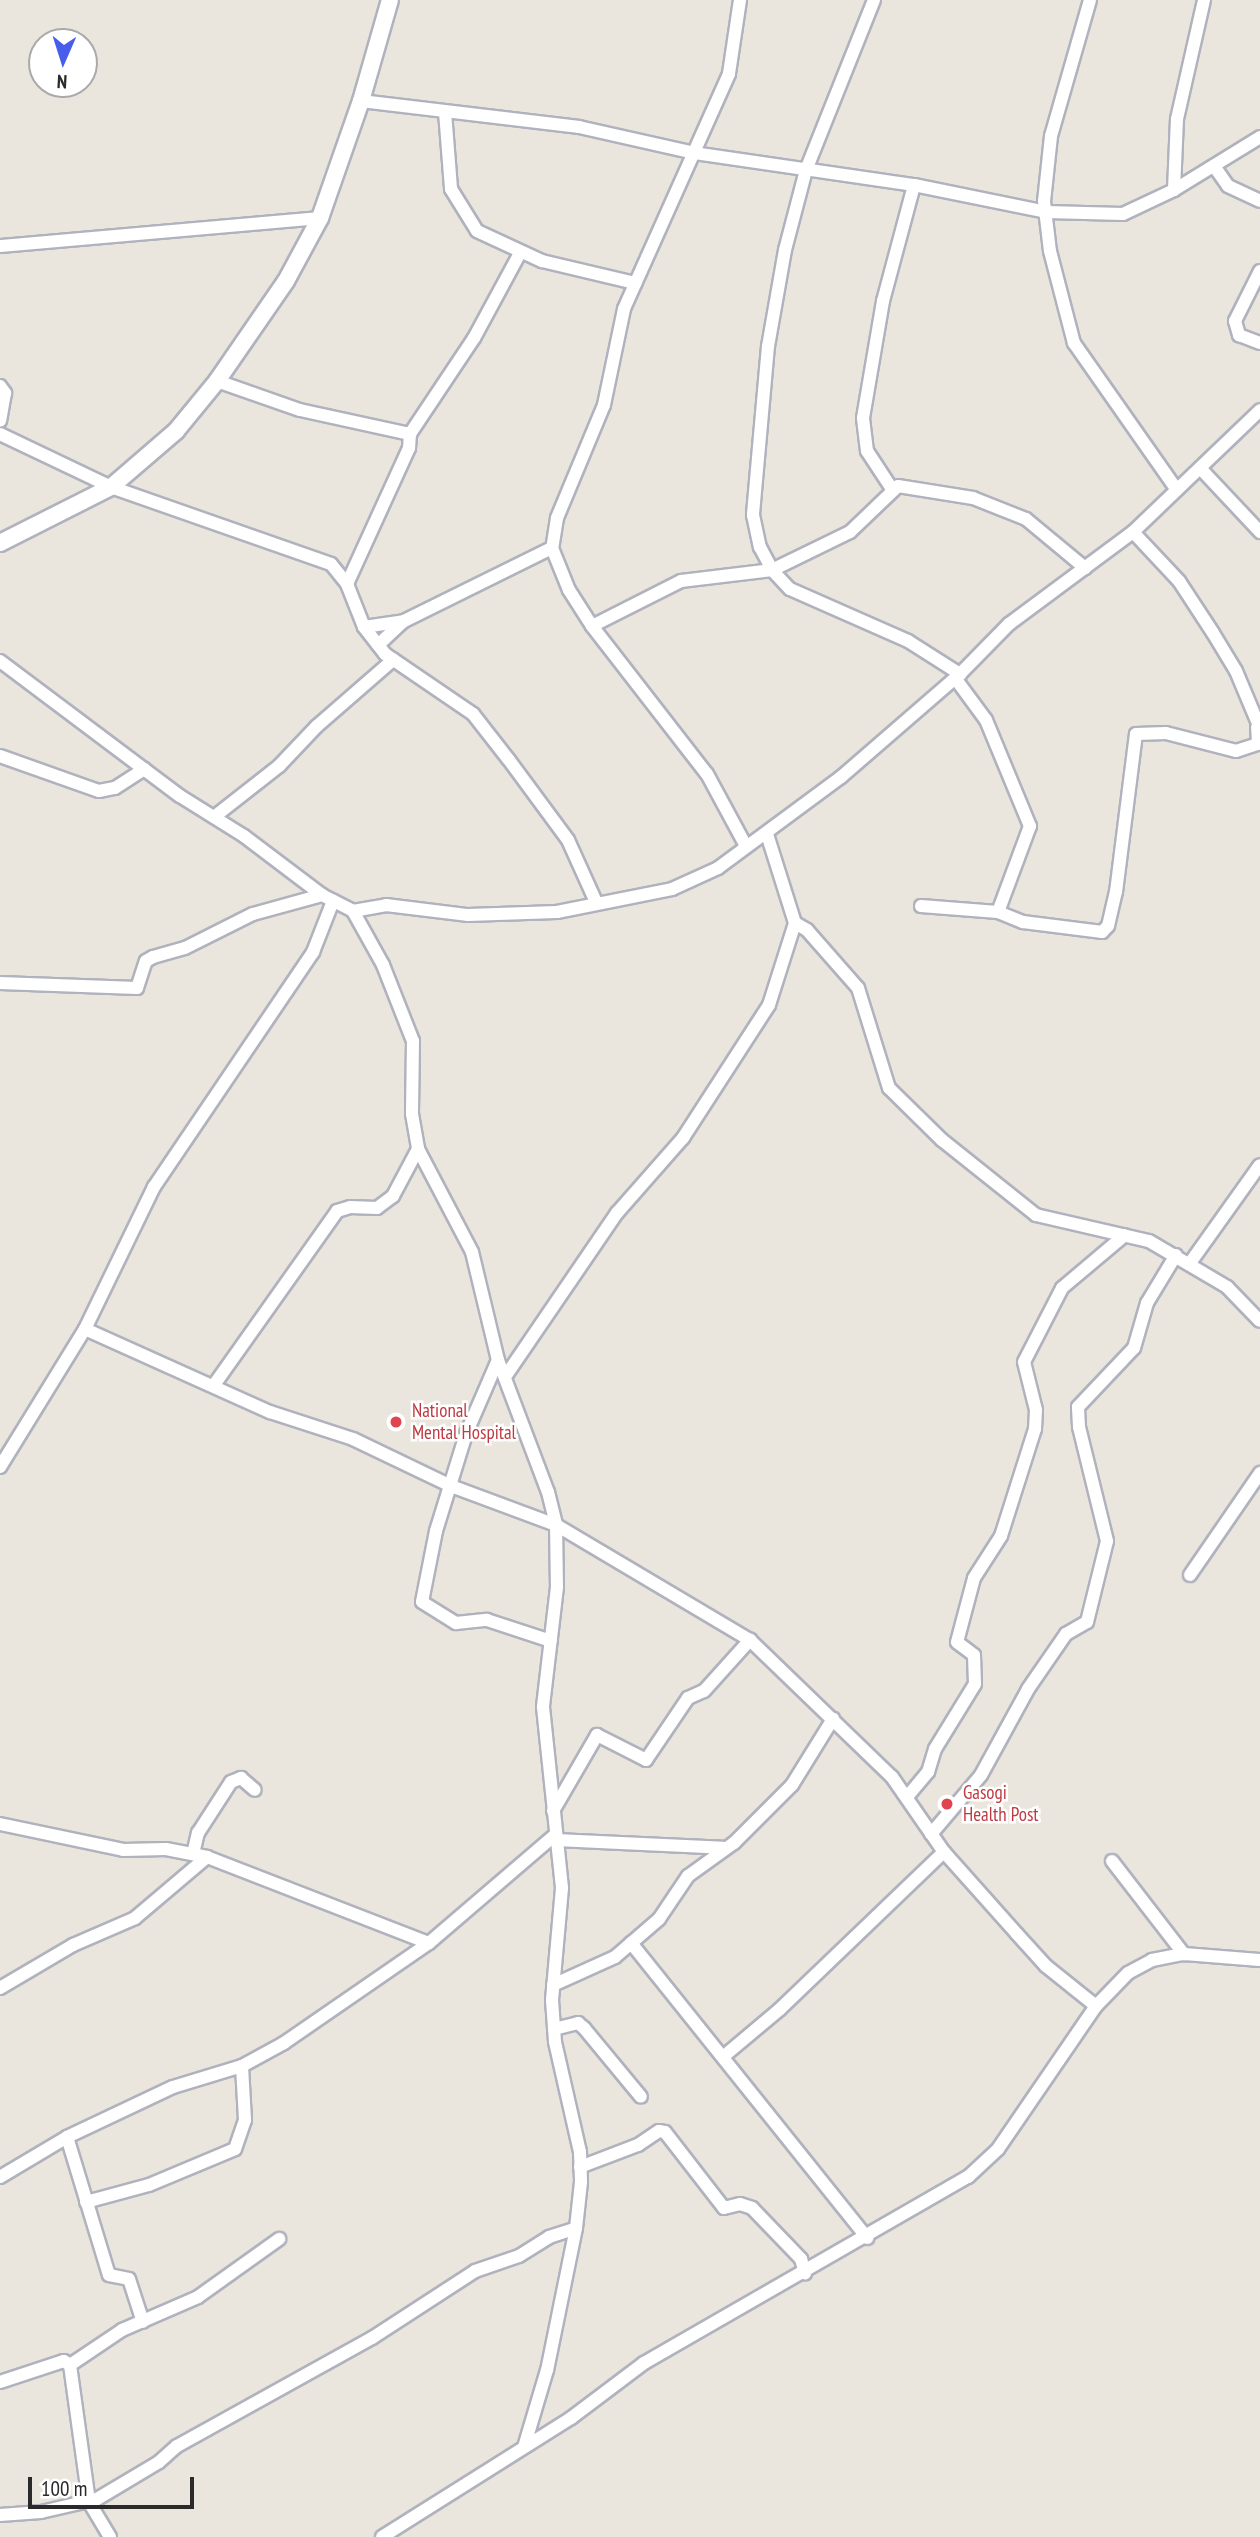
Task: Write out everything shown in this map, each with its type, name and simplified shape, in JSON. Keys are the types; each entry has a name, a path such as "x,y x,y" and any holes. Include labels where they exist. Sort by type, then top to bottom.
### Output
{"street":[{"path":"0,543 111,487 176,431 217,381 286,281 320,218 361,101 390,0"},
{"path":"740,0 729,74 624,309 604,405 557,518 552,548 569,590 592,626 707,774 746,846"},
{"path":"874,0 806,170 785,250 768,346 754,477 753,515 760,547 772,570 790,589 908,641 957,676 986,720 1030,825 998,912"},
{"path":"1090,0 1051,136 1047,212 1055,276 1074,343 1177,490"},
{"path":"1174,190 1177,118 1204,0"},
{"path":"361,101 628,135 694,153 914,185 1047,212 1123,214 1174,190 1260,137"},
{"path":"445,112 451,189 465,217 477,231 520,253 635,283"},
{"path":"1213,166 1228,186 1260,201"},
{"path":"892,489 863,437 864,399 883,302 914,185"},
{"path":"0,246 320,218"},
{"path":"347,584 409,448 410,434 474,338 520,253"},
{"path":"1260,271 1235,321 1239,335 1260,343"},
{"path":"217,381 300,410 410,434"},
{"path":"0,386 5,393 0,421"},
{"path":"353,911 386,905 468,915 557,912 596,902 672,889 718,868 746,846 767,834 957,676 1009,624 1133,532 1260,410"},
{"path":"0,434 111,487 331,564 347,584 364,627 378,645 393,660 473,714 568,840 596,902"},
{"path":"1199,468 1260,531"},
{"path":"592,626 681,581 772,570 850,532 867,520 892,489 916,486 973,498 1026,519 1085,568"},
{"path":"921,906 998,912 1023,922 1102,932 1108,926 1116,892 1136,734 1166,733 1236,751 1258,744 1258,727 1236,671 1179,581 1133,532"},
{"path":"378,645 404,621 552,548"},
{"path":"364,627 404,621"},
{"path":"214,817 279,766 317,726 393,660"},
{"path":"0,661 144,769 328,898 353,911 383,965 413,1041 412,1114 418,1149 472,1252 498,1360 556,1525 551,1641 543,1707 562,1888 553,1985 554,2029 580,2167 576,2228 547,2370 524,2447"},
{"path":"0,756 99,791 116,788 144,769"},
{"path":"505,1377 618,1213 683,1138 714,1086 755,1033 781,976 795,923 767,834"},
{"path":"0,983 137,988 146,961 153,957 185,948 253,914 328,898"},
{"path":"0,1467 85,1329 154,1187 313,952 328,898"},
{"path":"795,923 807,930 858,988 889,1088 942,1140 1035,1215 1125,1235 1176,1255 1227,1287 1260,1321"},
{"path":"214,1385 337,1212 350,1207 377,1208 393,1196 418,1149"},
{"path":"1190,1263 1260,1165"},
{"path":"907,1797 928,1772 935,1749 975,1684 974,1655 957,1642 974,1578 1001,1535 1035,1429 1036,1410 1024,1362 1062,1288 1125,1235"},
{"path":"932,1834 981,1775 1028,1689 1066,1634 1087,1622 1107,1541 1079,1427 1078,1407 1134,1348 1147,1303 1176,1255"},
{"path":"85,1329 270,1412 353,1440 451,1486 556,1525 750,1640 833,1719 907,1797 944,1852 1046,1966 1096,2006"},
{"path":"498,1360 466,1434 436,1531 422,1602 456,1623 487,1620 551,1641"},
{"path":"1189,1575 1260,1473"},
{"path":"553,1811 597,1735 646,1760 688,1698 704,1691 750,1640"},
{"path":"553,1985 615,1957 670,1908 688,1876 734,1843 792,1785 833,1719"},
{"path":"192,1854 198,1833 231,1782 241,1778 255,1790"},
{"path":"0,1824 123,1850 207,1857 429,1943"},
{"path":"0,2177 68,2137 173,2087 242,2066 326,2016 429,1943 555,1838 724,1848"},
{"path":"724,2056 780,2008 944,1852"},
{"path":"0,1988 73,1945 135,1918 207,1857"},
{"path":"1112,1861 1184,1954"},
{"path":"631,1943 867,2238"},
{"path":"382,2537 524,2447 644,2363 867,2238 968,2177 998,2149 1096,2006 1128,1973 1152,1961 1184,1954 1260,1960"},
{"path":"554,2029 578,2023 641,2097"},
{"path":"86,2202 149,2185 234,2149 245,2120 242,2066"},
{"path":"580,2167 629,2150 659,2131 665,2132 724,2208 740,2204 752,2208 801,2259 805,2273"},
{"path":"68,2137 109,2276 130,2279 143,2322"},
{"path":"0,2515 89,2502 159,2462 177,2446 372,2337 475,2271 519,2256 549,2237 576,2228"},
{"path":"70,2364 122,2330 198,2297 279,2239"},
{"path":"0,2382 64,2361 70,2364"},
{"path":"70,2364 89,2502 110,2537"}],"place":[{"name":"National Mental Hospital","path":"396,1422"},
{"name":"Gasogi Health Post","path":"947,1804"}]}
